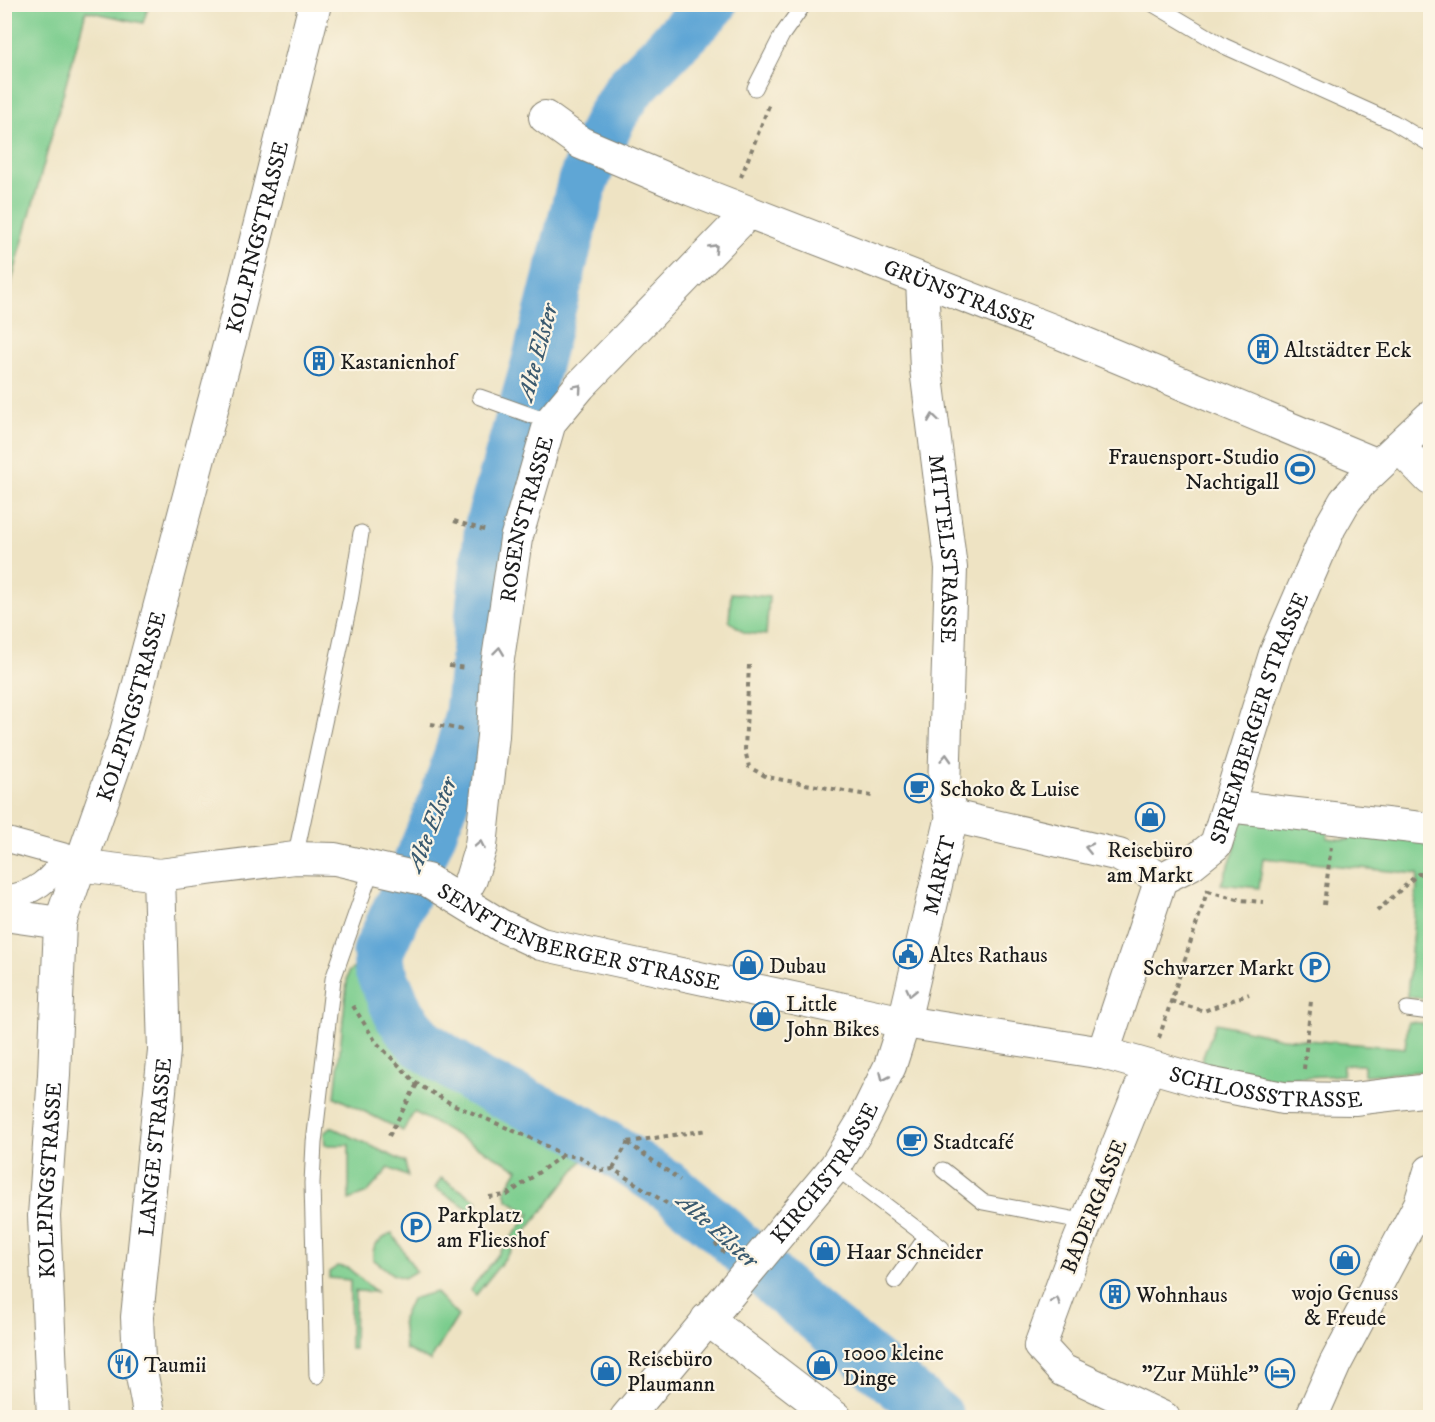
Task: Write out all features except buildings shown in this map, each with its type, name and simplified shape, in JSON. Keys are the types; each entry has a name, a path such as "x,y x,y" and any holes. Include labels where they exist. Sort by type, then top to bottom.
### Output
{"street":[{"name":"KOLPINGSTRASSE","path":"53,1418 44,1216 54,1075 60,923 134,705 229,346 315,4"},
{"name":"GRÜNSTRASSE","path":"545,117 581,143 739,209 1255,411 1389,456"},
{"name":"ROSENSTRASSE","path":"460,899 471,879 481,846 493,736 496,672 516,539 545,420 580,386 739,209"},
{"name":"MITTELSTRASSE","path":"922,280 926,369 951,568 945,789 952,816"},
{"name":"SPREMBERGER STRASSE","path":"1161,879 1191,864 1216,844 1275,654 1314,563 1345,501 1431,417"},
{"path":"1389,456 1431,478"},
{"path":"1228,806 1431,829"},
{"name":"MARKT","path":"904,1022 952,816 1119,855 1161,879"},
{"path":"4,839 66,856 55,874 41,886 23,896 4,898"},
{"name":"SENFTENBERGER STRASSE","path":"78,865 159,875 295,858 335,859 427,880 500,926 541,945 904,1022"},
{"name":"LANGE STRASSE","path":"150,1418 141,1377 137,1317 164,1051 159,875"},
{"path":"904,1022 1103,1053 1161,879"},
{"path":"4,915 60,923"},
{"name":"KIRCHSTRASSE","path":"626,1418 835,1167 876,1096 904,1022"},
{"name":"SCHLOSSSTRASSE","path":"1103,1053 1245,1091 1301,1100 1354,1099 1431,1090"},
{"name":"BADERGASSE","path":"1149,1067 1073,1256 1040,1347 1062,1370 1164,1418"},
{"path":"1311,1418 1335,1364 1420,1204 1431,1171"},
{"path":"707,1319 836,1418"}],"lane":[{"path":"755,88 782,35 804,4"},
{"path":"1153,4 1224,46 1393,122 1431,144"},
{"path":"480,397 545,420"},
{"path":"295,858 350,601 361,533"},
{"path":"316,1376 313,1163 333,979 380,869"},
{"path":"1407,1009 1431,1012"},
{"path":"835,1167 942,1248"},
{"path":"943,1170 983,1202 1087,1222"},
{"path":"895,1281 927,1236"}],"path":[{"path":"739,209 772,99 771,60"},
{"path":"454,521 478,528"},
{"path":"749,665 745,750 749,766 767,777 872,796"},
{"path":"449,666 459,667"},
{"path":"431,724 455,729"},
{"path":"1324,905 1334,818"},
{"path":"1149,1067 1194,926 1208,891 1216,844"},
{"path":"1377,911 1418,874 1431,874"},
{"path":"1208,891 1241,900 1263,902"},
{"path":"333,979 376,1042 417,1084 452,1104 537,1140 563,1155 580,1157 600,1171 613,1169 671,1206"},
{"path":"1171,1001 1204,1011 1249,994"},
{"path":"1301,1100 1311,1001"},
{"path":"389,1136 417,1084"},
{"path":"628,1142 707,1130"},
{"path":"613,1169 628,1142"},
{"path":"628,1142 680,1180"},
{"path":"489,1197 507,1195 563,1155"}],"green space":[{"path":"5,4 149,5 143,23 86,11 6,302"},
{"path":"731,593 769,597 766,635 745,633 729,621"},
{"path":"1241,820 1329,828 1327,838 1349,840 1351,831 1430,840 1430,999 1407,997 1418,874 1263,858 1259,888 1221,884 1234,852"},
{"path":"374,967 395,1020 414,1052 462,1083 570,1134 610,1163 605,1168 586,1156 476,1295 470,1290 530,1214 508,1200 505,1191 518,1169 414,1112 403,1131 335,1097 348,972 354,968"},
{"path":"1408,1022 1422,1023 1430,1031 1429,1071 1364,1075 1364,1065 1343,1065 1343,1075 1243,1080 1201,1062 1216,1023 1282,1038 1405,1048"},
{"path":"331,1127 405,1162 408,1177 389,1168 367,1193 349,1200 349,1145 325,1145 324,1133"},
{"path":"441,1178 478,1201 472,1211 435,1188"},
{"path":"392,1233 416,1271 404,1278 392,1274 373,1259 375,1246"},
{"path":"338,1266 348,1268 376,1292 355,1291 354,1349 350,1349 350,1280 329,1278 329,1272"},
{"path":"435,1292 458,1316 430,1361 405,1349 402,1319 411,1299"}],"waterway":[{"name":"Alte Elster","path":"712,4 630,88 610,119 583,181 536,365 490,525 470,713 462,744 430,835 378,952 379,968 400,1016 421,1043 479,1082 580,1129 671,1188 722,1230 779,1286 939,1418"}],"place":[{"name":"Altstädter Eck","path":"1263,349"},
{"name":"Kastanienhof","path":"319,361"},
{"name":"Frauensport-Studio Nachtigall","path":"1300,469"},
{"name":"Schoko & Luise","path":"919,788"},
{"name":"Reisebüro am Markt","path":"1150,817"},
{"name":"Altes Rathaus","path":"908,954"},
{"name":"Dubau","path":"748,965"},
{"name":"Schwarzer Markt","path":"1315,967"},
{"name":"Little John Bikes","path":"765,1016"},
{"name":"Stadtcafé","path":"912,1141"},
{"name":"Parkplatz am Fliesshof","path":"416,1227"},
{"name":"Haar Schneider","path":"825,1251"},
{"name":"wojo Genuss & Freude","path":"1345,1260"},
{"name":"Wohnhaus","path":"1115,1294"},
{"name":"Taumii","path":"123,1364"},
{"name":"1000 kleine Dinge","path":"822,1365"},
{"name":"Reisebüro Plaumann","path":"606,1371"},
{"name":"\"Zur Mühle\"","path":"1280,1373"}]}
